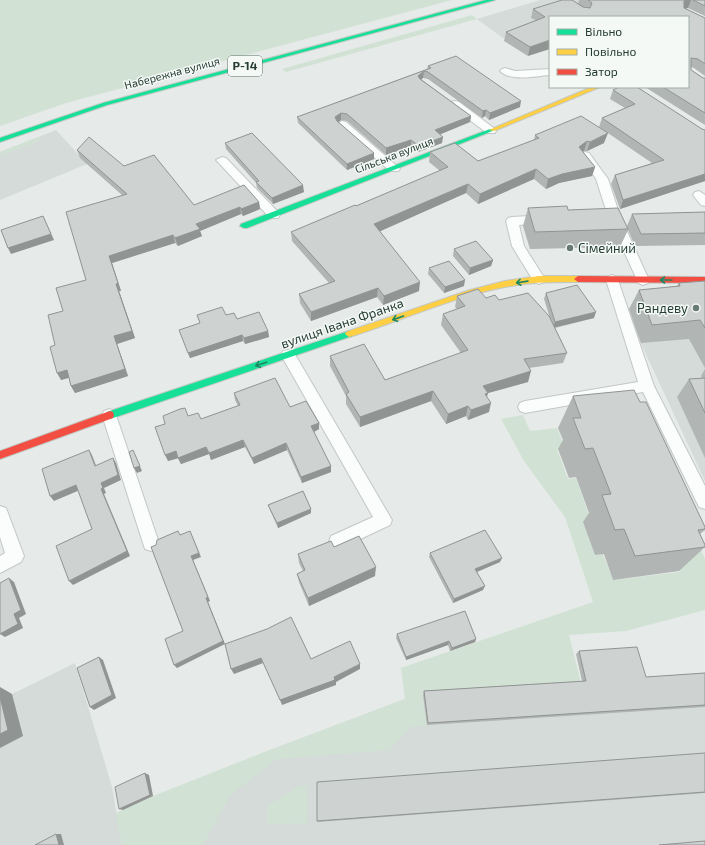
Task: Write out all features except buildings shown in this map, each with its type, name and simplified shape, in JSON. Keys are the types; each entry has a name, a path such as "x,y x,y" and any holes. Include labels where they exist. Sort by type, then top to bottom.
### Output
{"street":[{"name":"Набережна вулиця","path":"0,140 105,104 492,0"},
{"name":"Сільська вулиця","path":"244,226 491,131 595,88"},
{"name":"вулиця Івана Франка","path":"0,455 109,415 470,293 505,284 539,279 705,280"}],"lane":[{"path":"505,71 514,74 549,72"},
{"path":"448,100 491,131"},
{"path":"342,124 394,168"},
{"path":"585,155 602,179 615,219 643,280"},
{"path":"222,160 274,215"},
{"path":"599,217 631,220"},
{"path":"539,279 518,246 512,221 559,219"},
{"path":"612,280 647,386 705,502"},
{"path":"288,355 384,520 337,542"},
{"path":"525,407 647,386"},
{"path":"109,415 151,543"},
{"path":"0,513 15,556 0,564"}],"shaded area":[{"path":"540,0 611,0 549,16 549,18 539,27 503,38 477,19"},
{"path":"56,130 87,164 0,200 0,152"},
{"path":"669,304 705,304 705,481 625,309"},
{"path":"75,663 112,787 122,845 0,845 0,700"},
{"path":"705,676 705,845 138,845 262,753 405,699 423,694"}],"green space":[{"path":"0,0 452,0 66,103 0,126"},
{"path":"472,15 477,19 286,72 282,69"},
{"path":"38,137 41,140 0,156 0,152"},
{"path":"523,415 530,431 557,428 565,448 557,449 568,479 576,478 591,521 583,522 595,555 603,554 613,580 680,572 673,556 695,536 705,559 705,610 626,631 569,635 581,683 422,693 426,725 411,727 389,750 277,759 230,795 203,845 122,845 116,813 153,796 262,753 405,699 401,668 593,602 565,517 524,461 501,419"},
{"path":"300,786 307,786 307,823 267,825 267,806"}],"traffic: fast":[{"path":"0,140 105,104 492,0"},
{"path":"244,226 492,130"},
{"path":"110,415 349,334"}],"traffic: slow":[{"path":"492,130 595,88"},
{"path":"349,334 470,293 505,284 539,279 578,279"}],"traffic: jam":[{"path":"578,279 705,280"},
{"path":"0,455 110,415"}],"place":[{"name":"Сімейний","path":"570,248"},
{"name":"Рандеву","path":"696,308"}]}
